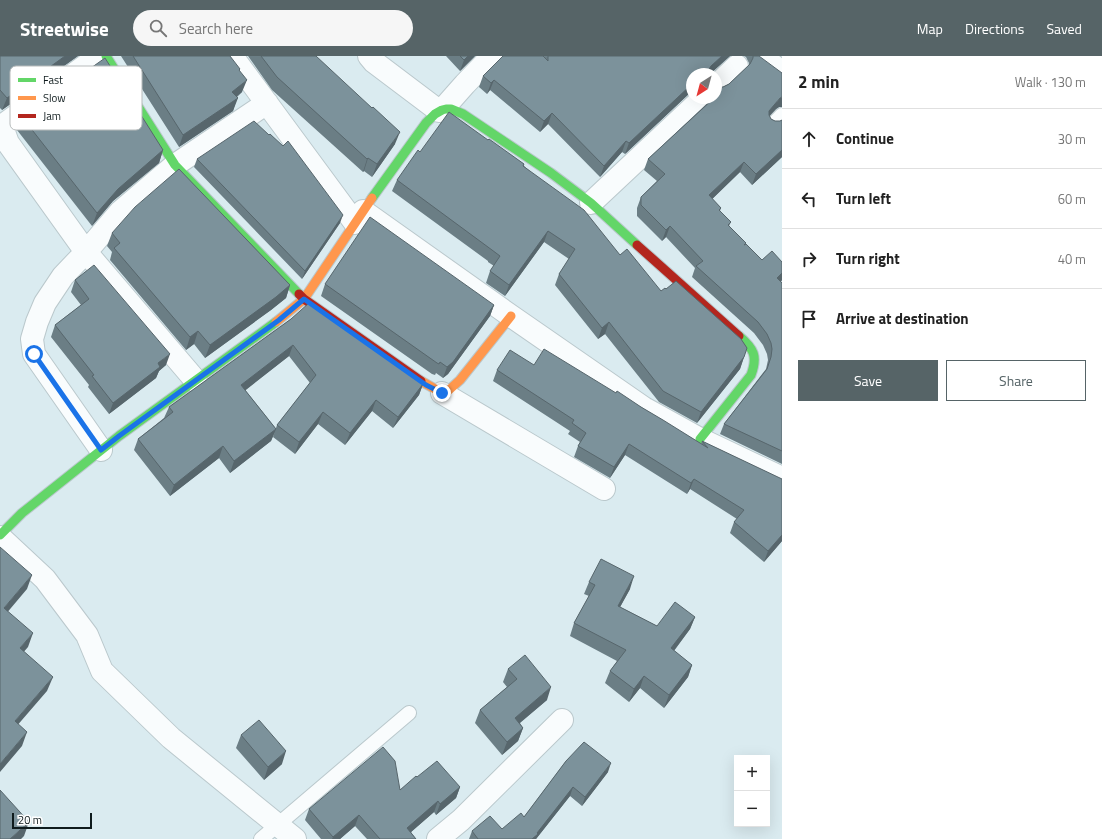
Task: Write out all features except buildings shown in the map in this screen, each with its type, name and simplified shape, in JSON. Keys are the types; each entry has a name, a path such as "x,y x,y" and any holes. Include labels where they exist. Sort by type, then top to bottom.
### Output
{"street":[{"path":"85,66 99,56"},
{"path":"106,56 112,66"},
{"path":"232,56 267,103 359,217 511,316 644,408 700,439 782,478"},
{"path":"369,56 374,62 441,110"},
{"path":"441,110 492,56"},
{"path":"761,56 782,72"},
{"path":"722,80 737,66"},
{"path":"101,450 34,354 32,339 45,303 63,276 121,211 176,165 267,103"},
{"path":"591,203 698,104"},
{"path":"296,839 171,738 102,671 87,635 45,579 0,536 22,513 119,436 279,320 304,299 359,217 426,123 436,112 448,109 454,109 463,114 551,173 591,203 746,342 754,354 755,364 751,375 700,439"},
{"path":"142,112 176,165 304,299 426,385 604,489"},
{"path":"10,120 6,123 4,132 8,143 86,252 196,381"},
{"path":"442,393 449,390 460,380 511,316"},
{"path":"438,839 461,820 562,720"}],"lane":[{"path":"261,839 409,713"}],"traffic: fast":[{"path":"106,56 112,66"},
{"path":"372,198 426,123 435,114 442,110 451,109 463,114 551,173 591,203 637,245"},
{"path":"142,113 175,165 299,294"},
{"path":"0,535 22,513 119,436 276,322"},
{"path":"700,439 751,375 754,363 753,353 748,345 739,336"}],"traffic: slow":[{"path":"276,322 304,299 372,198"},
{"path":"421,381 442,393 449,390 460,380 511,316"}],"traffic: jam":[{"path":"637,245 739,336"},
{"path":"299,294 421,381"}],"route":[{"path":"34,354 101,450 279,320 304,299 426,385 442,393"}]}
